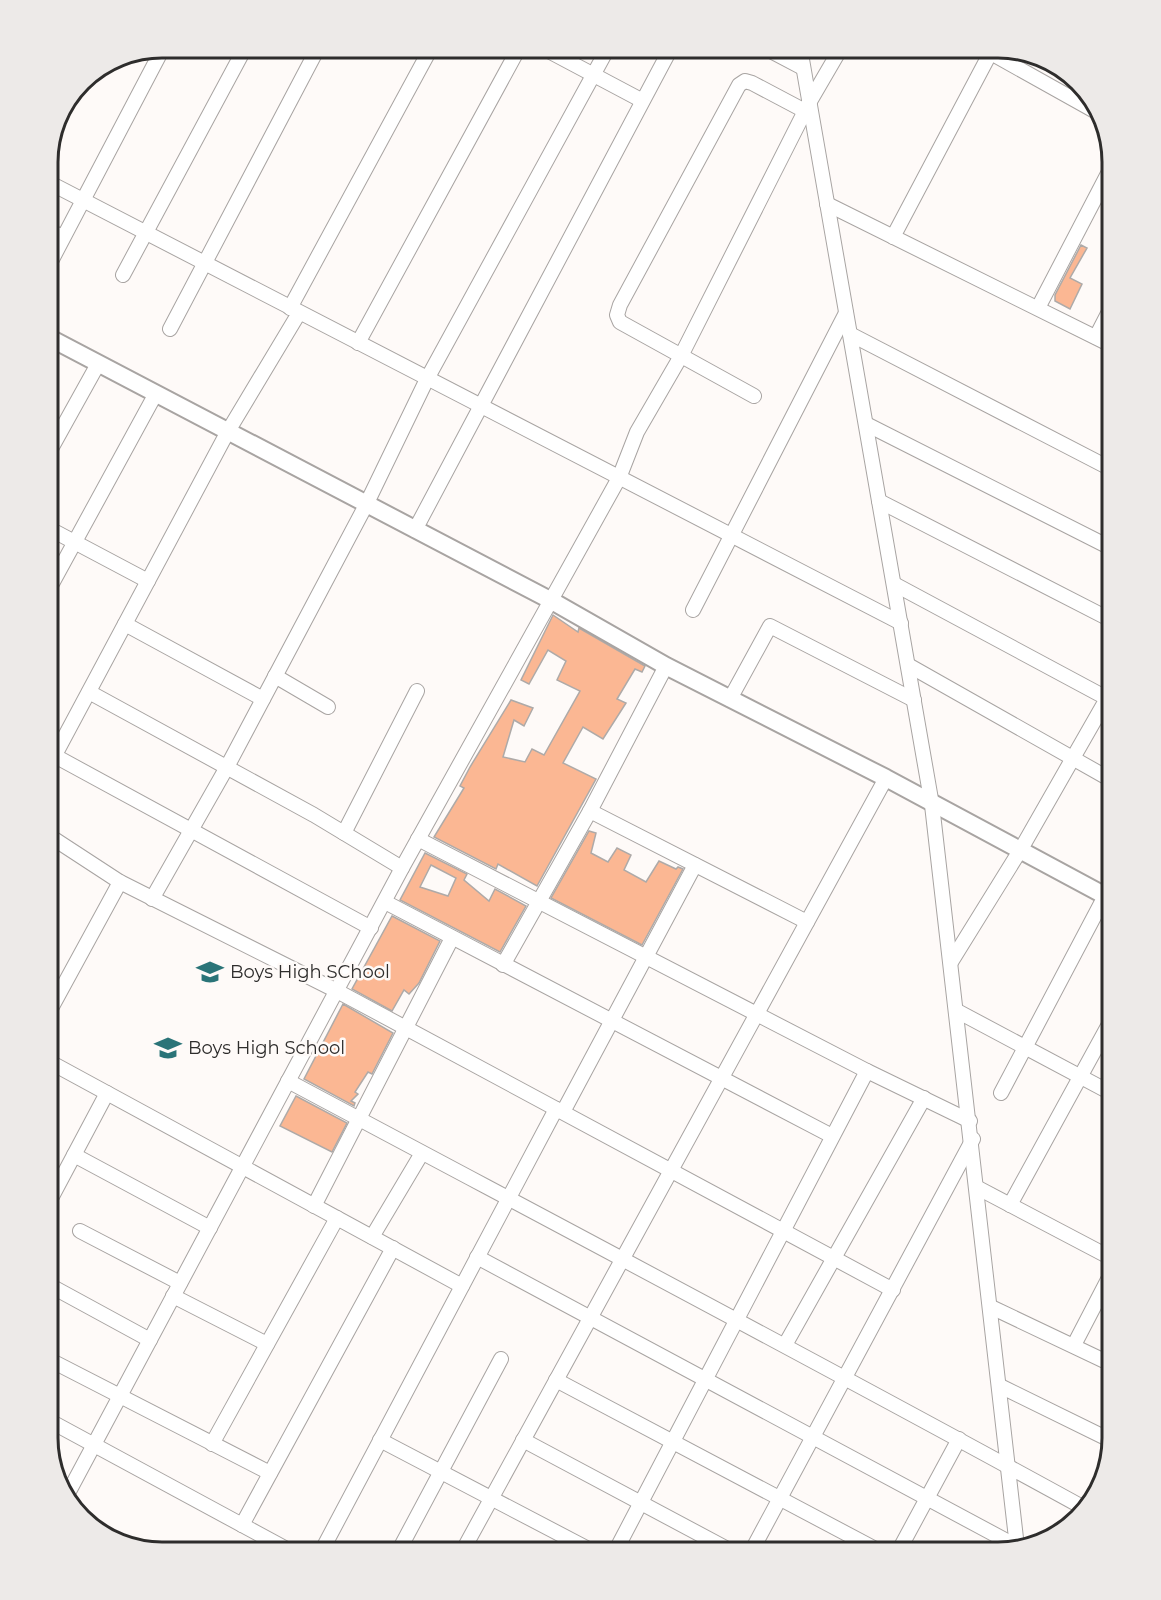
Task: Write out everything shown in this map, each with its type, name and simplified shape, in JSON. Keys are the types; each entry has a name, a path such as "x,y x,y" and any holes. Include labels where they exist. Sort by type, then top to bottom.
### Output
{"street":[{"path":"59,245 158,58"},
{"path":"123,275 240,58"},
{"path":"170,329 313,58"},
{"path":"59,748 295,311 426,58"},
{"path":"358,343 513,58"},
{"path":"563,58 641,100"},
{"path":"152,898 263,699 366,505 428,379 603,59"},
{"path":"415,530 665,59"},
{"path":"785,59 803,68"},
{"path":"802,59 807,107 827,204 933,805 1017,1540"},
{"path":"71,1487 402,868 619,478 637,432 681,356 807,107 836,59"},
{"path":"893,237 984,59"},
{"path":"1005,59 1085,106"},
{"path":"754,396 620,322 617,315 620,305 739,85 745,81 752,83 807,107"},
{"path":"1038,308 1102,185"},
{"path":"59,188 901,623"},
{"path":"827,204 1102,340"},
{"path":"59,235 63,237"},
{"path":"693,610 846,313"},
{"path":"1096,337 1102,325"},
{"path":"850,334 1102,464"},
{"path":"59,343 227,433 552,601 666,666 886,778 1102,894"},
{"path":"59,430 98,364"},
{"path":"59,571 155,394"},
{"path":"866,424 1102,543"},
{"path":"879,501 1102,615"},
{"path":"59,534 148,581"},
{"path":"894,584 1099,694"},
{"path":"125,624 263,699"},
{"path":"730,699 770,626 914,700"},
{"path":"908,665 1102,776"},
{"path":"503,965 541,900 666,666"},
{"path":"275,676 328,707"},
{"path":"344,833 417,691"},
{"path":"89,692 344,833 402,868"},
{"path":"951,962 1021,849 1102,708"},
{"path":"59,766 191,829 371,928"},
{"path":"468,1541 886,778"},
{"path":"590,810 807,922"},
{"path":"418,839 541,900 867,1071 970,1121"},
{"path":"58,845 120,882 337,991 893,1290"},
{"path":"327,1541 509,1198 611,1023 696,865"},
{"path":"58,995 120,882"},
{"path":"385,902 611,1023 832,1136"},
{"path":"1001,1093 1102,910"},
{"path":"314,1206 452,938"},
{"path":"957,1011 1102,1088"},
{"path":"1010,1205 1102,1037"},
{"path":"58,1067 462,1286"},
{"path":"620,1542 867,1071"},
{"path":"288,1082 509,1198 621,1261 736,1318 1078,1505"},
{"path":"58,1185 107,1093"},
{"path":"786,1345 924,1098"},
{"path":"756,1542 972,1139"},
{"path":"372,1237 422,1153"},
{"path":"74,1155 210,1228"},
{"path":"978,1188 1102,1253"},
{"path":"212,1444 337,1218"},
{"path":"80,1231 180,1283"},
{"path":"242,1525 393,1248"},
{"path":"477,1257 1009,1541"},
{"path":"58,1290 150,1340"},
{"path":"1074,1345 1102,1291"},
{"path":"173,1296 267,1344"},
{"path":"991,1307 1102,1359"},
{"path":"404,1541 501,1359"},
{"path":"58,1364 270,1473"},
{"path":"556,1380 861,1542"},
{"path":"1000,1386 1102,1436"},
{"path":"58,1425 272,1541"},
{"path":"903,1542 959,1439"},
{"path":"380,1440 574,1541"},
{"path":"523,1440 714,1542"}],"building":[{"path":"1081,245 1087,248 1070,278 1082,284 1070,309 1055,301 1055,295"},
{"path":"553,615 578,632 579,628 645,666 642,672 635,669 617,699 626,703 603,739 583,727 563,763 596,779 537,886 498,864 496,869 434,837 464,788 460,786 470,767 511,700 533,708 524,726 514,720 503,757 525,762 532,749 544,755 580,691 557,680 566,661 548,650 529,684 521,680"},
{"path":"589,831 596,833 591,853 608,862 617,848 631,855 624,870 646,882 659,861 676,869 678,867 683,869 642,945 551,898"},
{"path":"425,853 467,874 464,880 489,901 495,889 526,906 500,952 400,900","holes":["431,865 456,878 448,896 420,887"]},
{"path":"392,916 440,941 419,983 409,994 404,990 392,1011 352,989"},
{"path":"343,1004 393,1033 372,1074 368,1072 355,1092 358,1094 351,1101 355,1103 354,1106 304,1079"},
{"path":"296,1096 347,1123 332,1152 280,1126"}],"place":[{"name":"Boys High SChool","path":"210,972"},
{"name":"Boys High School","path":"168,1048"}]}
